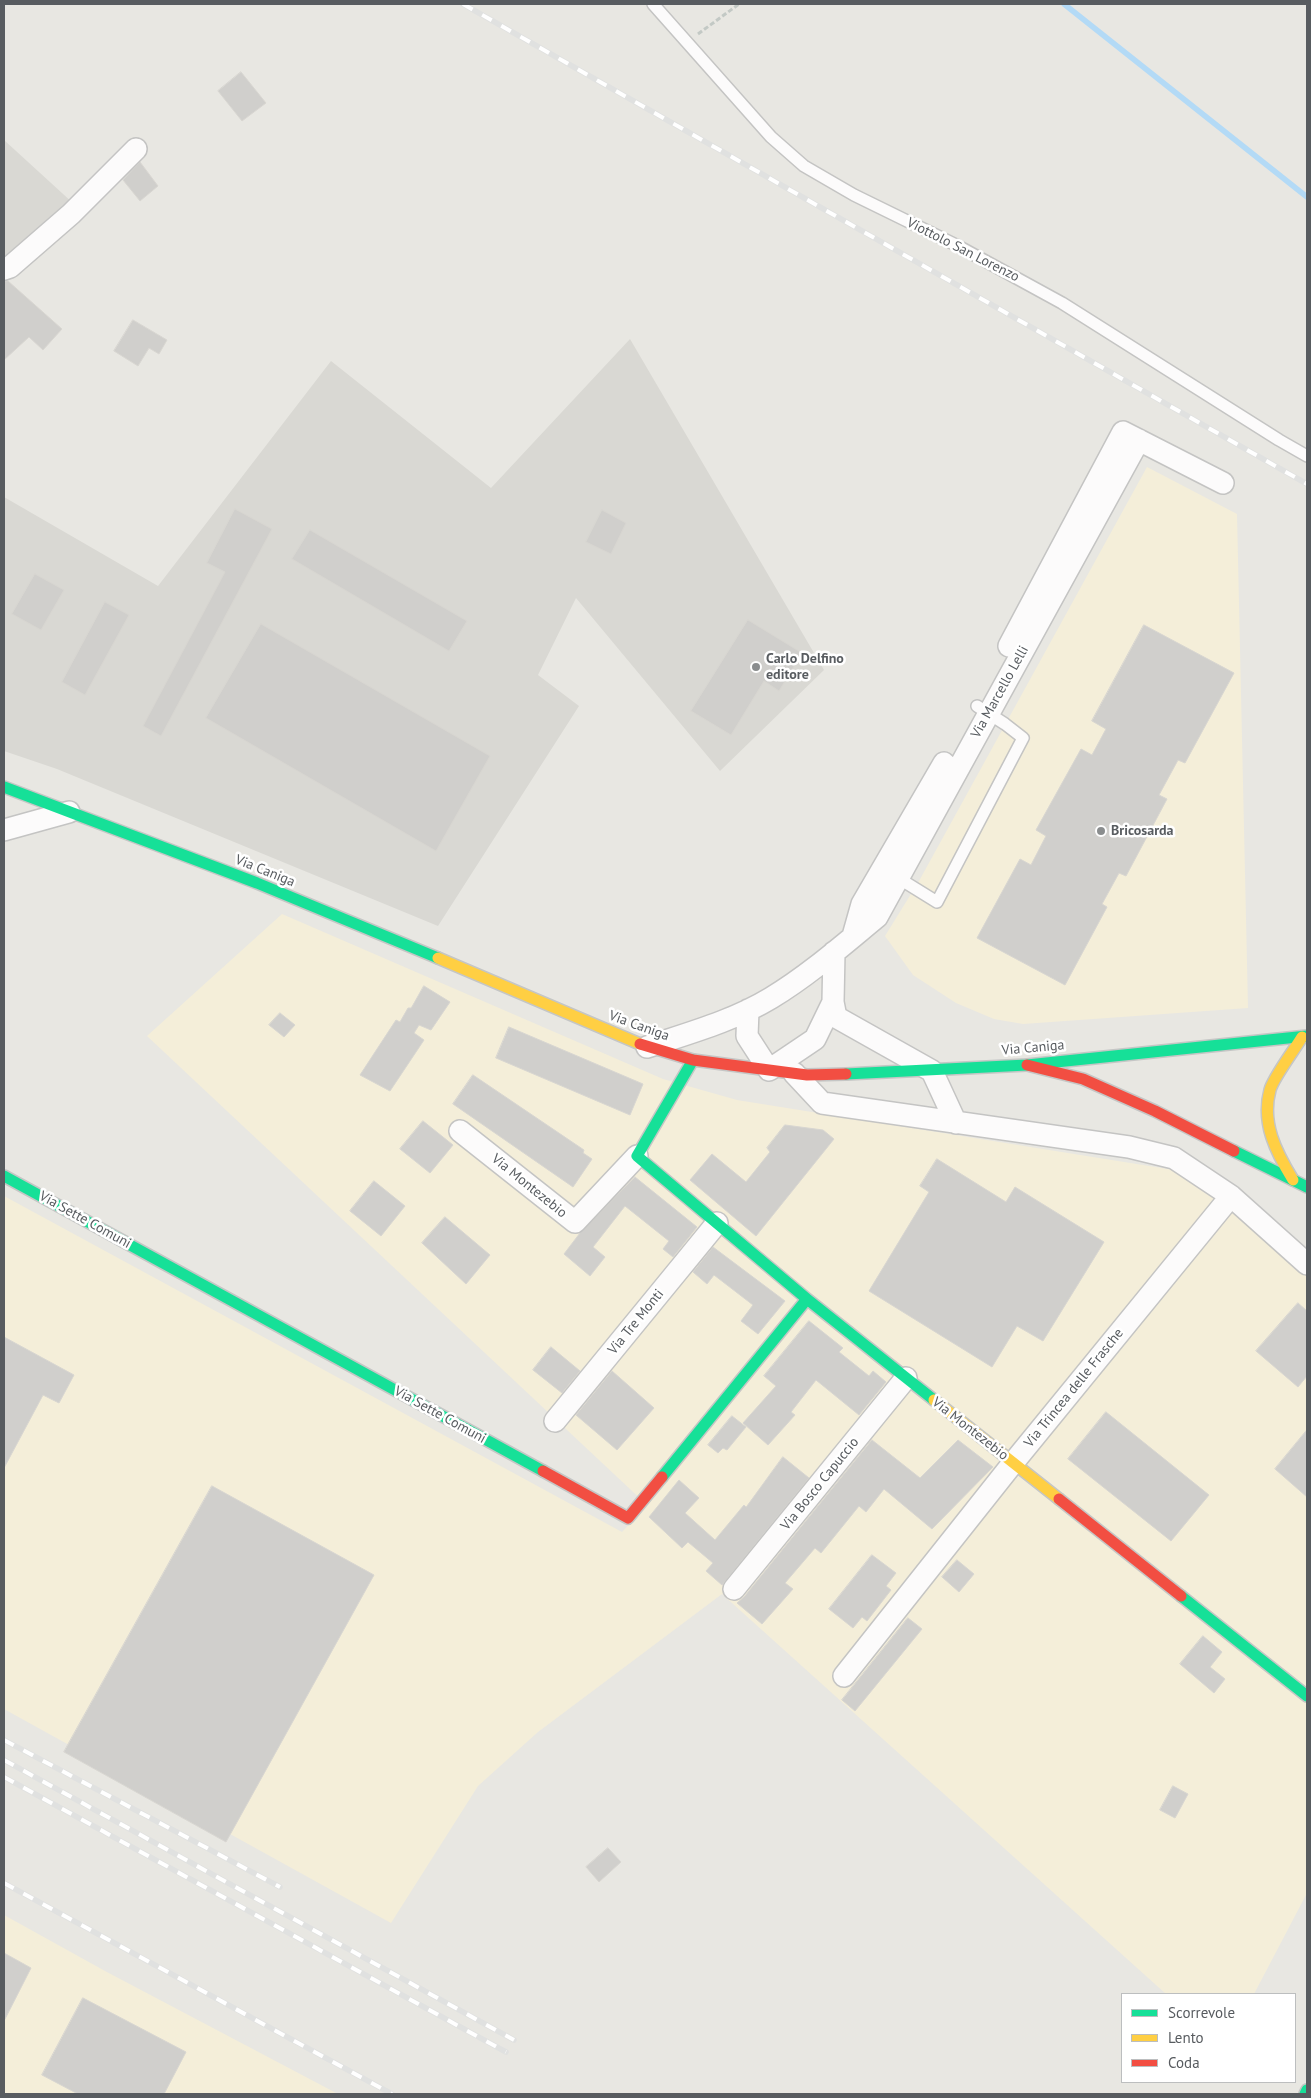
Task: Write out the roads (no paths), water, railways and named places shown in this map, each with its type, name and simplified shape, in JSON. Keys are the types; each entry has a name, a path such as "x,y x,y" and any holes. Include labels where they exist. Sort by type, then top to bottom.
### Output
{"main road":[{"name":"Via Caniga","path":"4,787 257,883 647,1047 693,1060 807,1075 932,1071 1027,1064 1305,1037"},
{"path":"1294,1180 1279,1156 1268,1125 1270,1089 1305,1037"},
{"name":"Via Montezebio","path":"693,1060 637,1156 807,1299 1307,1696"},
{"path":"1027,1064 1083,1079 1155,1111 1307,1187"},
{"name":"Via Sette Comuni","path":"4,1176 628,1518 807,1299"},
{"path":"1305,2094 1307,2090"}],"street":[{"path":"4,269 10,267 71,214 136,149"},
{"name":"Via Marcello Lelli","path":"647,1047 724,1021 771,998 853,936 862,904 890,873 983,710 1131,436 1223,483"},
{"path":"4,830 69,812"},
{"path":"834,952 833,1002 836,1017 932,1071 956,1123"},
{"path":"748,1010 747,1036 769,1070 815,1039 833,1002"},
{"path":"794,1073 822,1103 1129,1148 1174,1158 1231,1196 1307,1264"},
{"name":"Via Montezebio","path":"460,1131 575,1222 637,1156"},
{"name":"Via Trincea delle Frasche","path":"844,1676 1013,1463 1231,1196"},
{"name":"Via Tre Monti","path":"555,1420 716,1223"},
{"name":"Via Bosco Capuccio","path":"734,1589 906,1378"}],"lane":[{"name":"Viottolo San Lorenzo","path":"653,4 771,137 804,166 854,195 956,245 1062,303 1307,456"},
{"path":"890,873 937,902 1023,738 983,710"}],"waterway":[{"path":"1064,4 1307,197"}],"railway":[{"path":"463,4 1307,484"},
{"path":"4,1740 280,1887"},
{"path":"4,1760 514,2040"},
{"path":"4,1777 506,2052"},
{"path":"4,1883 392,2094"}],"place":[{"name":"Carlo Delfino editore","path":"756,667"},
{"name":"Bricosarda","path":"1101,831"}]}
